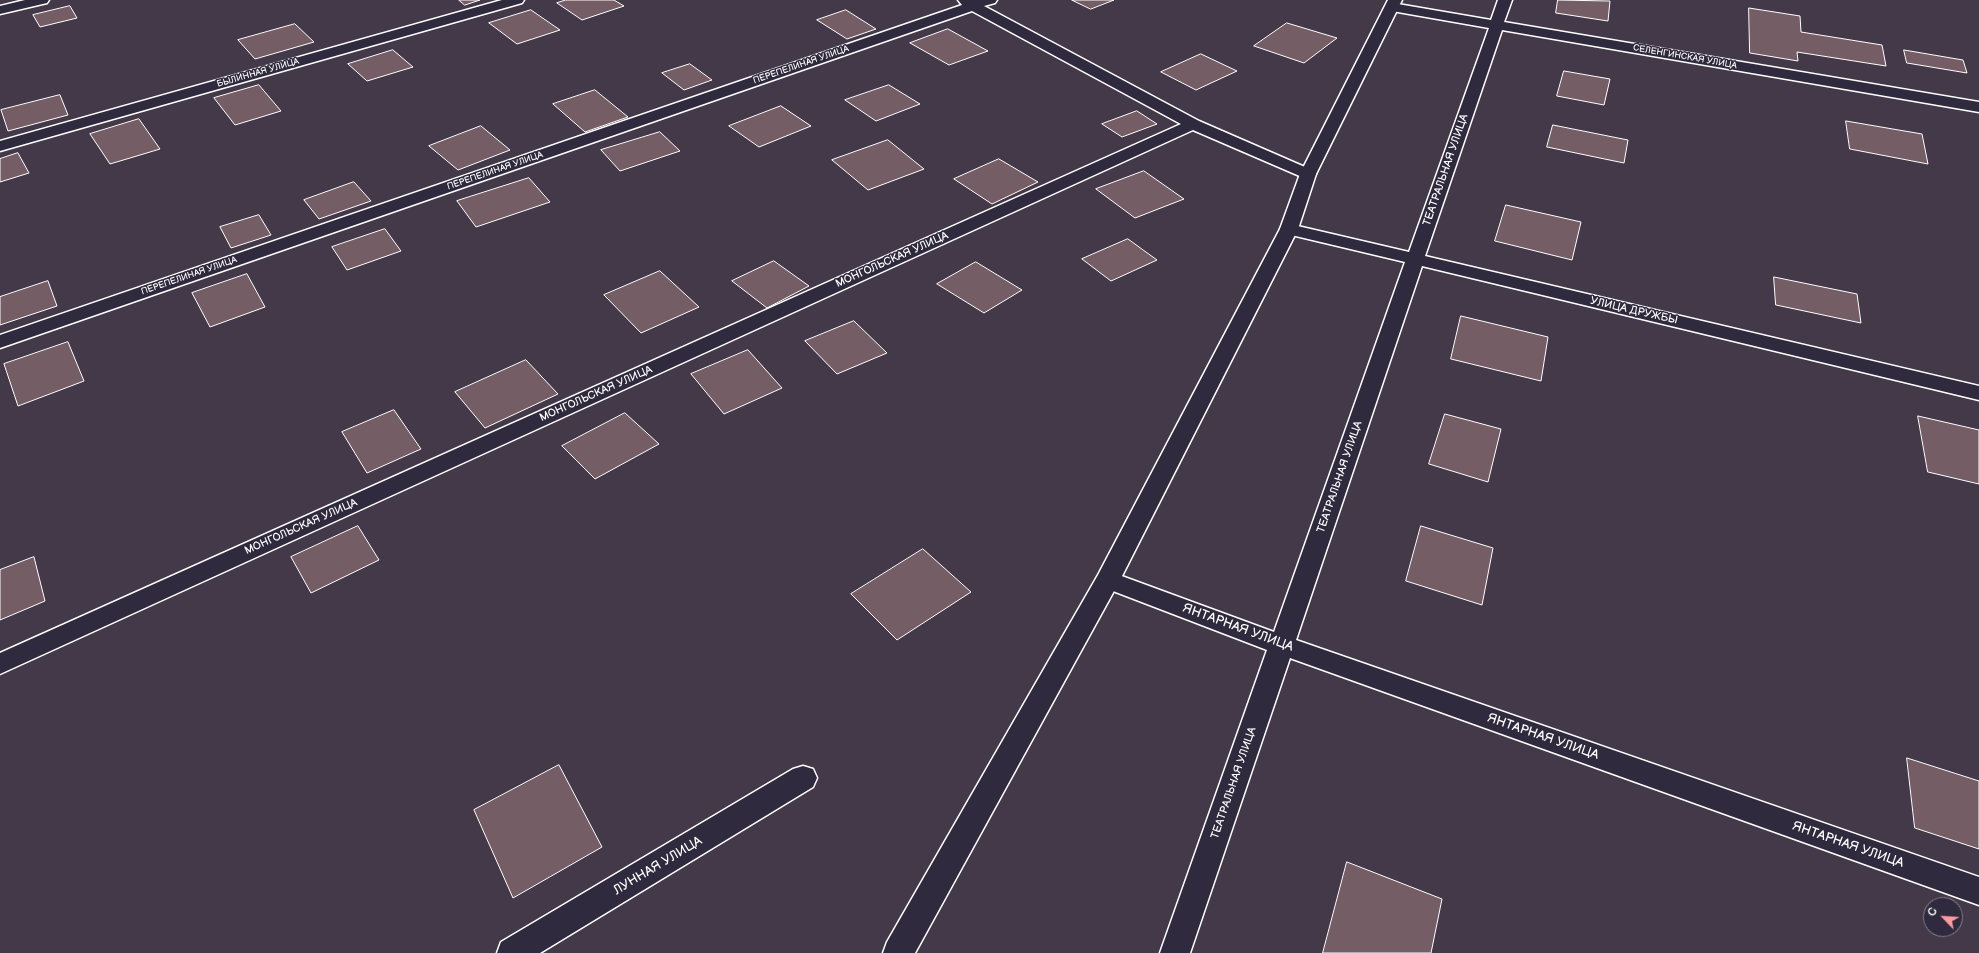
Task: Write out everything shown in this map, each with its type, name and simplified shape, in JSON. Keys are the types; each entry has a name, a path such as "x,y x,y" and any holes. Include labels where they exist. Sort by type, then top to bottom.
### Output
{"street":[{"path":"0,10 42,0"},
{"name":"БЫЛИННАЯ УЛИЦА","path":"0,146 517,0"},
{"name":"ПЕРЕПЕЛИНАЯ УЛИЦА","path":"0,342 967,3 990,0"},
{"name":"ТЕАТРАЛЬНАЯ УЛИЦА","path":"1175,953 1504,0"},
{"path":"967,3 1193,124 1308,174"},
{"path":"898,953 1108,580 1289,229 1308,174 1394,3"},
{"name":"СЕЛЕНГИНСКАЯ УЛИЦА","path":"1394,3 1496,25 1979,107"},
{"name":"МОНГОЛЬСКАЯ УЛИЦА","path":"0,664 1193,124"},
{"name":"УЛИЦА ДРУЖБЫ","path":"1289,229 1979,393"},
{"name":"ЯНТАРНАЯ УЛИЦА","path":"1108,580 1282,645 1979,891"},
{"name":"ЛУННАЯ УЛИЦА","path":"512,953 804,778"}],"building":[{"path":"459,0 480,0 465,5"},
{"path":"566,0 614,0 624,6 582,20 557,3"},
{"path":"1072,0 1114,0 1091,9"},
{"path":"1558,0 1610,1 1608,21 1556,13"},
{"path":"70,6 77,18 40,27 33,15"},
{"path":"1749,8 1800,16 1801,32 1882,45 1886,66 1797,52 1798,61 1750,53"},
{"path":"531,10 560,30 517,44 489,23"},
{"path":"846,10 876,29 847,39 817,20"},
{"path":"1287,23 1337,38 1304,63 1254,46"},
{"path":"295,24 314,42 255,59 238,40"},
{"path":"948,29 988,51 949,65 910,43"},
{"path":"393,50 413,67 367,81 348,64"},
{"path":"1904,50 1963,60 1967,73 1907,63"},
{"path":"1201,54 1237,71 1196,90 1161,72"},
{"path":"690,64 712,80 684,90 662,73"},
{"path":"1564,71 1610,79 1604,105 1557,96"},
{"path":"259,85 281,111 235,125 214,98"},
{"path":"889,85 920,104 876,121 845,100"},
{"path":"595,90 628,117 585,132 553,104"},
{"path":"60,95 68,115 8,131 1,110"},
{"path":"781,106 811,126 759,147 729,126"},
{"path":"1137,111 1157,124 1122,137 1102,124"},
{"path":"139,119 160,149 110,164 90,134"},
{"path":"1846,121 1922,134 1928,164 1850,149"},
{"path":"1553,125 1628,140 1624,163 1547,147"},
{"path":"481,126 510,150 458,170 429,146"},
{"path":"660,132 680,151 620,171 601,150"},
{"path":"888,140 924,169 868,190 832,160"},
{"path":"18,153 29,173 0,182 0,159"},
{"path":"999,159 1038,182 992,204 954,179"},
{"path":"1144,171 1184,199 1135,218 1096,189"},
{"path":"529,178 550,202 476,227 457,201"},
{"path":"354,182 371,201 319,219 304,200"},
{"path":"1506,205 1581,222 1572,260 1495,241"},
{"path":"259,215 271,235 231,248 220,227"},
{"path":"385,229 401,251 347,270 332,247"},
{"path":"1128,239 1157,260 1111,281 1082,259"},
{"path":"774,261 809,286 767,308 732,281"},
{"path":"976,262 1022,290 984,313 937,284"},
{"path":"660,271 699,307 641,333 604,295"},
{"path":"247,274 265,307 210,327 192,293"},
{"path":"1774,277 1857,294 1861,323 1776,305"},
{"path":"48,281 57,306 0,325 0,297"},
{"path":"1461,316 1548,337 1541,381 1451,359"},
{"path":"854,321 887,353 837,374 805,341"},
{"path":"68,342 84,381 18,406 4,364"},
{"path":"748,350 782,388 724,414 691,374"},
{"path":"526,360 558,394 485,428 455,392"},
{"path":"394,410 421,449 367,473 342,432"},
{"path":"625,413 659,444 595,479 562,446"},
{"path":"1445,414 1501,429 1488,482 1429,464"},
{"path":"1918,416 1979,430 1979,484 1928,472"},
{"path":"358,526 379,560 311,593 291,557"},
{"path":"1421,526 1493,548 1482,605 1406,581"},
{"path":"923,549 971,592 897,640 851,594"},
{"path":"34,557 45,601 0,620 0,570"},
{"path":"1907,758 1979,781 1979,849 1915,828"},
{"path":"559,765 602,847 513,898 474,810"},
{"path":"1347,862 1442,899 1431,953 1323,953"}]}
